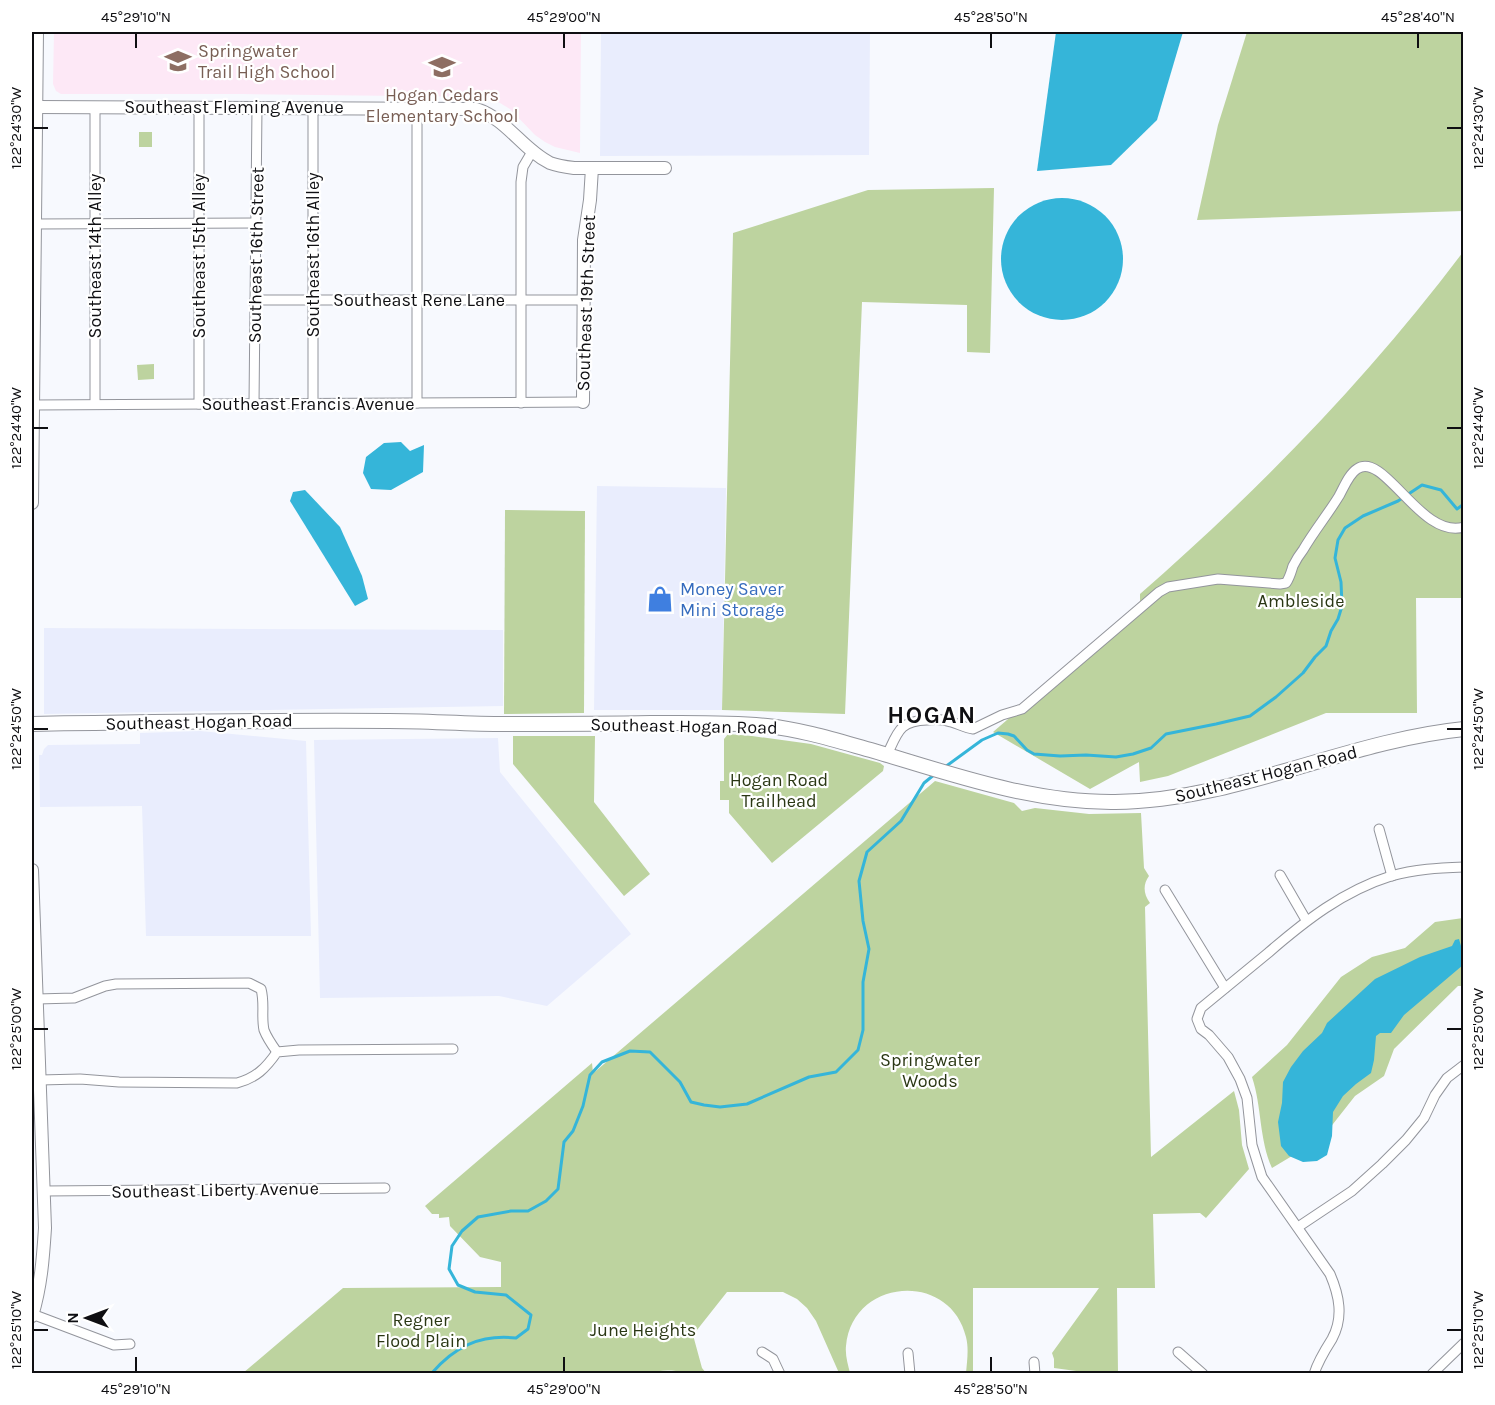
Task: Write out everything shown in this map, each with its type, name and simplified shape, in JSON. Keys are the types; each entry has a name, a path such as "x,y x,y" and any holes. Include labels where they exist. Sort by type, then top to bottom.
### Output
{"main road":[{"name":"Southeast Hogan Road","path":"32,724 391,720 484,724 728,723 773,726 805,731 1015,790 1056,798 1098,802 1172,798 1227,787 1389,742 1423,734 1464,729"}],"street":[{"path":"32,504 37,32"},
{"name":"Southeast Fleming Avenue","path":"36,107 476,108 487,112 507,126 532,150 550,162 562,166 665,168"},
{"name":"Southeast 14th Alley","path":"95,107 95,405"},
{"name":"Southeast 15th Alley","path":"199,107 200,404"},
{"name":"Southeast 16th Street","path":"254,404 257,107"},
{"name":"Southeast 16th Alley","path":"313,107 313,404"},
{"path":"417,107 417,403"},
{"path":"521,403 521,175 532,150"},
{"name":"Southeast 19th Street","path":"583,402 585,240 592,168"},
{"path":"34,224 256,223"},
{"name":"Southeast Rene Lane","path":"255,300 583,300"},
{"name":"Southeast Francis Avenue","path":"33,405 583,402"},
{"path":"887,755 901,728 908,723 945,720 973,729 1002,715 1022,709 1136,611 1168,587 1218,579 1286,583 1299,555 1358,468 1369,466 1379,471 1406,499 1438,525 1450,529 1464,527"},
{"path":"1379,829 1392,876"},
{"path":"1314,1374 1319,1360 1334,1335 1338,1321 1337,1290 1330,1274 1262,1177 1252,1145 1247,1098 1240,1079 1228,1057 1201,1029 1197,1019 1201,1008 1306,920 1340,899 1392,876 1425,869 1464,867"},
{"path":"32,870 40,1080 37,1150 44,1191 45,1228 43,1268 32,1315 114,1345 130,1344"},
{"path":"1280,875 1306,920"},
{"path":"1165,890 1225,988"},
{"path":"37,999 74,998 116,984 249,983 261,989 264,1000 264,1029 277,1052"},
{"path":"40,1080 237,1083 258,1074 277,1052 453,1049"},
{"path":"1298,1227 1352,1191 1382,1164 1424,1118 1435,1095 1447,1078 1464,1065"},
{"name":"Southeast Liberty Avenue","path":"44,1191 385,1188"},
{"path":"1432,1374 1464,1343"},
{"path":"762,1352 773,1359 780,1374"},
{"path":"1178,1352 1203,1374"},
{"path":"908,1353 910,1374"},
{"path":"1034,1362 1035,1374"}],"shaded area":[{"path":"54,32 581,32 580,153 545,142 510,109 486,97 61,94 56,91 53,84"},
{"path":"601,32 870,32 869,155 600,156"},
{"name":"Money Saver Mini Storage","path":"597,486 726,488 722,710 594,710"},
{"path":"44,628 503,630 503,706 44,714"},
{"path":"200,731 306,741 311,936 146,936 142,806 40,807 39,755 42,755 48,745 140,744 140,733"},
{"path":"498,738 500,772 631,934 547,1006 499,996 320,998 314,740"}],"green space":[{"path":"1247,32 1463,32 1463,211 1197,220 1218,125"},
{"path":"139,132 152,132 152,147 139,147"},
{"path":"994,188 990,353 967,352 967,305 862,302 845,714 722,710 733,233 868,190"},
{"name":"Ambleside","path":"1463,252 1463,598 1416,598 1417,713 1326,713 1168,776 1140,782 1139,762 1090,789 993,732 1140,606 1140,594 1227,515 1351,388"},
{"path":"154,364 154,379 138,380 137,365"},
{"path":"505,510 585,511 584,713 504,714"},
{"name":"Hogan Road Trailhead","path":"728,734 811,744 880,763 884,766 883,771 772,863 729,813 729,800 720,800 720,781 724,781 724,739"},
{"path":"513,736 595,736 594,802 650,874 624,896 513,764"},
{"name":"Springwater Woods","path":"935,781 1014,803 1022,811 1035,808 1089,814 1141,813 1144,868 1149,876 1145,889 1150,903 1145,907 1151,1157 1234,1091 1239,1110 1242,1145 1249,1169 1206,1218 1200,1213 1153,1214 1155,1288 1117,1288 1118,1373 1091,1373 1054,1368 1052,1353 1099,1288 973,1288 973,1373 966,1373 967,1342 956,1315 941,1301 923,1292 902,1291 882,1296 865,1306 852,1323 846,1346 850,1373 839,1373 816,1321 797,1299 783,1292 727,1292 693,1335 702,1368 706,1373 670,1370 647,1374 243,1373 343,1288 501,1287 501,1262 480,1257 450,1226 449,1217 439,1218 439,1214 432,1214 425,1206 592,1063 593,1073 597,1070"},
{"path":"1463,918 1463,986 1458,986 1394,1049 1384,1076 1355,1096 1322,1138 1272,1168 1265,1146 1252,1077 1287,1045 1341,977 1372,957 1405,948 1435,922"}],"water":[{"path":"1056,32 1183,32 1157,120 1111,165 1037,171"},
{"path":"1062,198 1085,203 1096,208 1105,216 1113,225 1118,236 1123,259 1118,282 1113,293 1105,302 1096,310 1085,315 1062,320 1039,315 1028,310 1019,302 1011,293 1006,282 1001,259 1006,236 1011,225 1019,216 1028,208 1039,203"},
{"path":"401,442 410,451 424,445 423,472 391,490 371,489 363,473 366,457 384,443"},
{"path":"305,490 340,527 362,576 368,599 355,606 290,501 293,492"},
{"path":"1459,939 1463,947 1463,965 1404,1015 1391,1033 1380,1033 1376,1036 1371,1073 1343,1096 1333,1112 1332,1136 1327,1155 1317,1161 1303,1162 1289,1156 1281,1146 1278,1122 1283,1082 1303,1051 1322,1033 1327,1023 1375,979 1420,957 1452,946 1455,940"}],"waterway":[{"path":"945,767 982,740 998,733 1014,736 1034,754 1116,757 1151,748 1166,734 1250,716 1303,673 1326,646 1342,606 1341,582 1335,558 1338,540 1345,528 1363,516 1398,501 1422,485 1441,490 1457,509 1464,504"},
{"path":"431,1374 449,1356 469,1344 491,1338 516,1338 528,1329 531,1315 506,1295 475,1292 458,1285 449,1269 452,1246 462,1231 478,1217 511,1211 528,1211 546,1201 558,1189 564,1142 573,1131 583,1106 590,1075 602,1062 630,1051 650,1052 680,1082 691,1102 720,1107 747,1104 809,1077 836,1072 858,1050 863,1030 863,982 869,949 863,921 859,881 867,852 901,821 924,783 935,774"}],"place":[{"name":"Springwater Trail High School","path":"178,61"},
{"name":"Hogan Cedars Elementary School","path":"442,67"},
{"name":"Money Saver Mini Storage","path":"660,599"}],"district":[{"name":"HOGAN","path":"932,715"}],"park label":[{"name":"Regner Flood Plain","path":"421,1330"},
{"name":"June Heights","path":"643,1330"}]}
